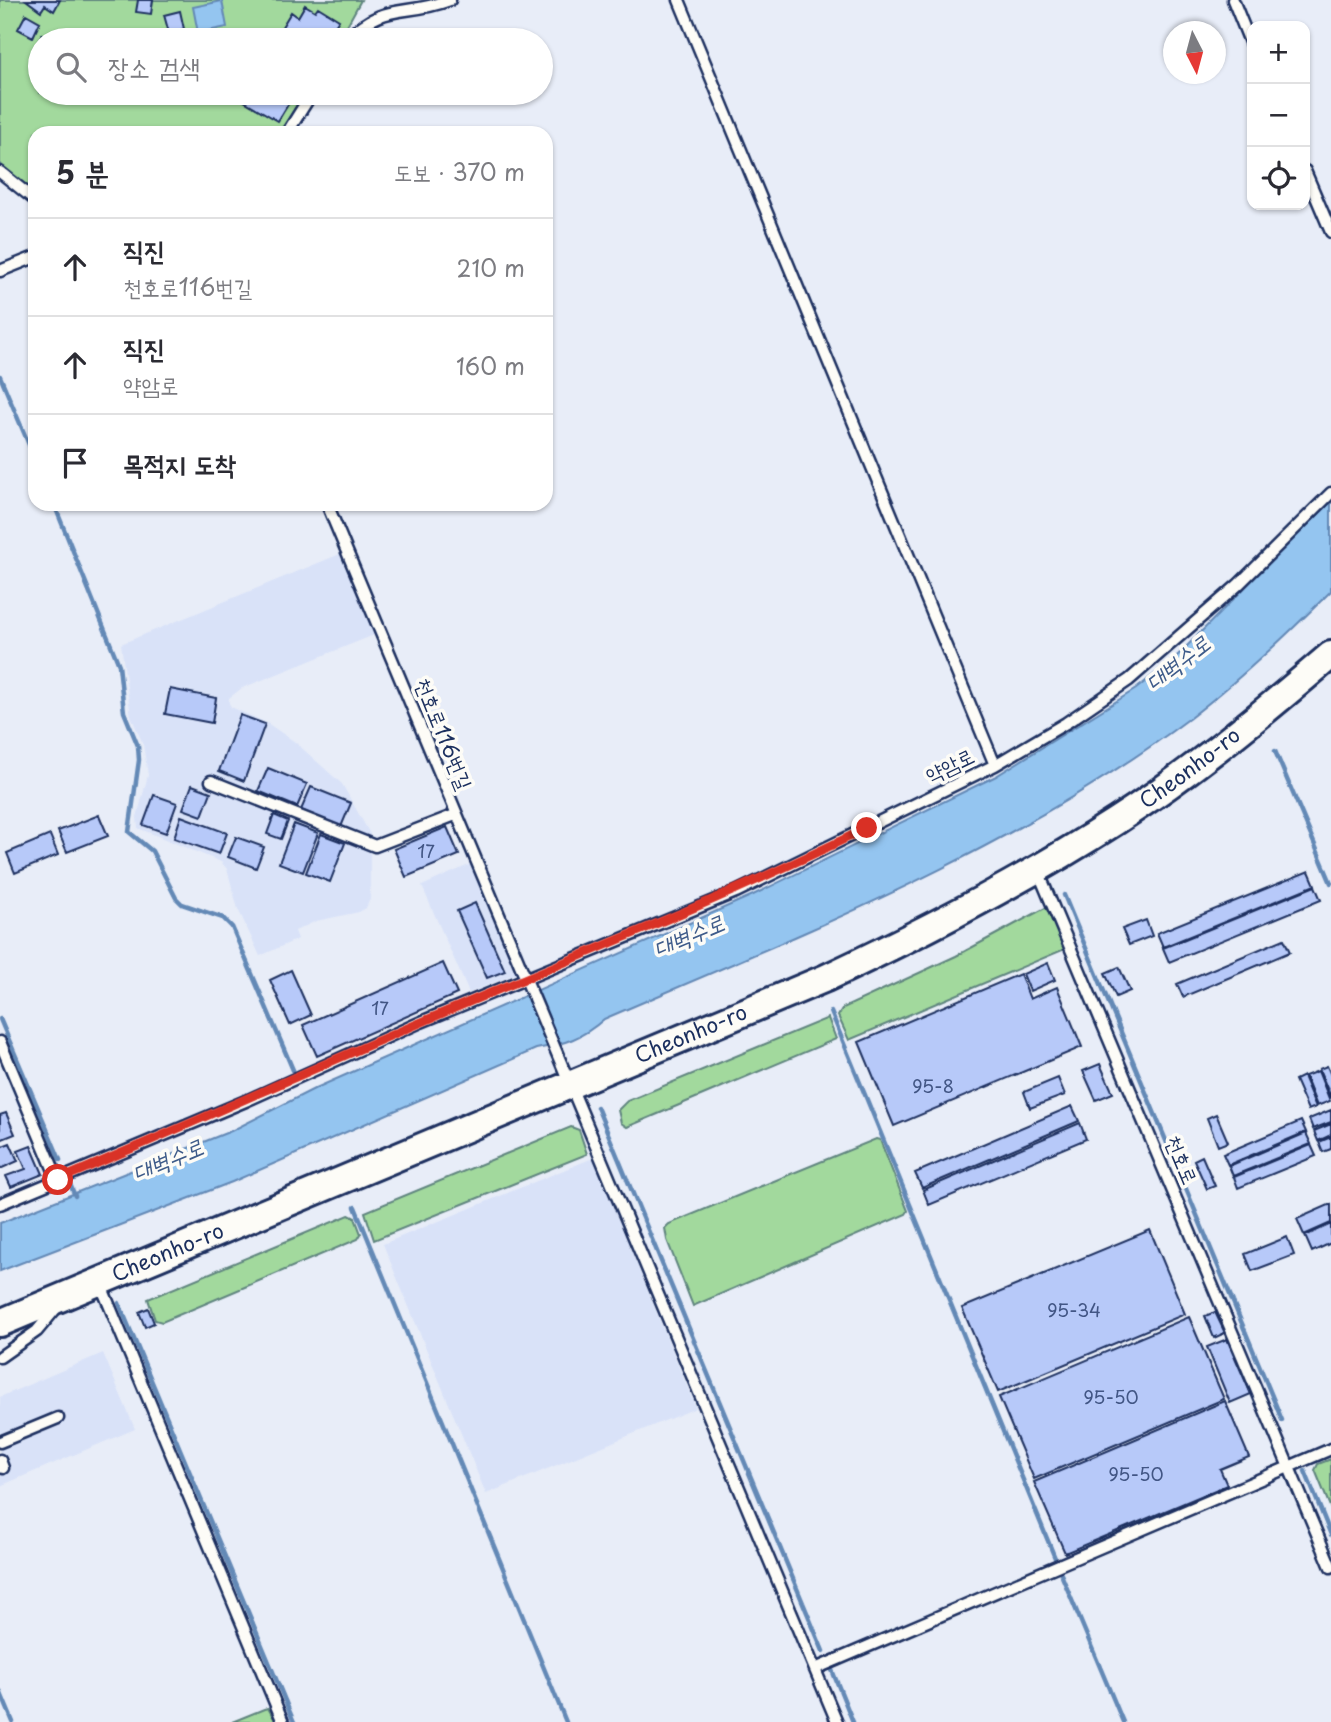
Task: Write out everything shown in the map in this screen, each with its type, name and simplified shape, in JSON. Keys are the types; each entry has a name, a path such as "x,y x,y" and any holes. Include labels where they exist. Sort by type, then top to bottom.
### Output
{"street":[{"name":"Cheonho-ro","path":"0,1323 571,1086 837,973 930,929 1038,869 1117,820 1194,766 1331,655"}],"lane":[{"path":"354,28 360,20 382,7 406,3 437,4 450,0"},
{"path":"679,0 995,765"},
{"path":"1233,0 1247,35"},
{"path":"291,126 304,105"},
{"path":"0,172 28,194"},
{"path":"1310,184 1331,232"},
{"path":"0,271 28,260"},
{"name":"약암로","path":"526,980 747,886 995,765 1066,723 1129,680 1238,585 1331,493"},
{"name":"천호로116번길","path":"330,511 837,1722"},
{"path":"211,780 374,846 455,815"},
{"name":"천호로","path":"1038,869 1331,1567"},
{"path":"0,1204 526,980"},
{"path":"0,1042 58,1180"},
{"path":"99,1282 283,1722"},
{"path":"0,1357 37,1331 68,1295"},
{"path":"0,1442 58,1418"},
{"path":"815,1669 1331,1449"}],"shaded area":[{"path":"340,554 374,635 242,688 229,698 229,703 231,707 267,723 295,742 342,784 370,834 370,899 366,908 359,912 316,921 295,931 298,939 260,956 238,909 227,869 221,862 138,828 137,817 148,775 143,744 131,716 121,644"},
{"path":"471,864 517,973 469,993 422,886"},
{"path":"593,1158 696,1408 486,1494 383,1244"},
{"path":"103,1353 135,1429 0,1486 0,1397"}],"green space":[{"path":"0,0 361,0 346,28 28,28 28,105 297,105 284,126 28,126 28,188 10,176 0,163"},
{"path":"1045,908 1050,910 1065,949 849,1040 838,1016 843,1008 956,956"},
{"path":"828,1018 836,1039 627,1127 621,1123 618,1110 627,1101"},
{"path":"571,1127 579,1130 587,1154 374,1240 365,1212"},
{"path":"876,1139 880,1140 908,1211 906,1214 693,1306 667,1240 665,1228 669,1224"},
{"path":"349,1215 355,1218 361,1234 358,1239 162,1322 155,1320 148,1299"},
{"path":"1331,1459 1331,1509 1315,1470 1318,1464"},
{"path":"268,1708 276,1722 232,1722 264,1709"}],"water":[{"path":"222,1 227,27 197,28 193,7"},
{"name":"대벽수로","path":"1331,501 1331,591 1262,657 1190,718 1122,766 1052,809 906,886 832,921 604,1019 573,1039 536,1049 232,1182 0,1271 0,1223 231,1131 316,1088 753,895 996,776 1136,689 1176,657"}],"building":[{"path":"26,0 60,0 54,11 45,5 41,11"},
{"path":"138,0 153,0 151,14 136,12"},
{"path":"305,5 315,11 318,7 339,20 334,28 281,28 291,12 298,17"},
{"path":"180,11 184,28 168,28 164,15"},
{"path":"26,14 40,22 37,28 28,28 28,34 18,29"},
{"path":"251,105 288,105 278,121"},
{"path":"170,689 216,698 212,723 165,714"},
{"path":"240,715 265,724 244,781 219,771"},
{"path":"268,768 307,784 297,807 258,791"},
{"path":"192,785 211,792 202,816 183,809"},
{"path":"311,787 351,803 341,827 301,810"},
{"path":"154,795 177,803 166,833 143,825"},
{"path":"99,815 108,836 67,852 58,831"},
{"path":"274,815 288,821 281,839 267,834"},
{"path":"181,816 227,833 219,854 174,838"},
{"path":"294,824 318,833 303,872 279,863"},
{"path":"447,827 459,855 406,877 394,849"},
{"path":"321,834 345,843 330,882 306,873"},
{"path":"50,835 58,855 15,873 7,853"},
{"path":"236,837 264,847 256,868 228,857"},
{"path":"1309,871 1315,885 1163,947 1157,933"},
{"path":"1315,886 1321,900 1169,962 1163,948"},
{"path":"475,903 505,971 487,978 457,911"},
{"path":"1146,920 1152,936 1129,945 1122,929"},
{"path":"1284,939 1290,952 1183,997 1177,984"},
{"path":"443,963 457,994 317,1056 303,1025"},
{"path":"1048,963 1055,980 1030,991 1023,974"},
{"path":"1119,967 1130,991 1116,997 1105,973"},
{"path":"291,970 311,1015 290,1025 270,980"},
{"path":"1020,974 1030,999 1057,987 1082,1047 894,1126 859,1042"},
{"path":"1100,1064 1113,1093 1096,1100 1083,1071"},
{"path":"1327,1066 1331,1075 1331,1098 1319,1069"},
{"path":"1318,1071 1330,1101 1317,1106 1305,1076"},
{"path":"1303,1076 1316,1107 1308,1110 1295,1080"},
{"path":"1058,1078 1065,1095 1030,1108 1024,1092"},
{"path":"1072,1106 1079,1121 922,1188 915,1173"},
{"path":"1331,1110 1331,1122 1313,1129 1309,1119"},
{"path":"6,1113 15,1134 0,1140 0,1115"},
{"path":"1216,1114 1228,1142 1218,1146 1207,1118"},
{"path":"1301,1121 1306,1132 1228,1165 1223,1154"},
{"path":"1080,1123 1086,1139 929,1205 923,1190"},
{"path":"1331,1124 1331,1135 1318,1141 1314,1131"},
{"path":"1306,1133 1311,1144 1233,1176 1229,1166"},
{"path":"1331,1137 1331,1149 1323,1152 1319,1142"},
{"path":"10,1143 18,1161 0,1169 0,1147"},
{"path":"1311,1145 1316,1156 1238,1188 1234,1177"},
{"path":"31,1146 43,1174 11,1187 6,1176 26,1169 18,1151"},
{"path":"1202,1156 1215,1186 1207,1189 1194,1160"},
{"path":"1331,1204 1331,1223 1304,1235 1297,1219"},
{"path":"1331,1224 1331,1243 1312,1252 1305,1236"},
{"path":"1150,1230 1185,1314 998,1392 962,1308"},
{"path":"1287,1237 1294,1255 1252,1271 1245,1254"},
{"path":"148,1308 154,1323 145,1327 139,1312"},
{"path":"1215,1312 1225,1333 1214,1338 1205,1316"},
{"path":"1189,1317 1224,1399 1034,1479 999,1397"},
{"path":"1227,1339 1251,1394 1230,1403 1207,1347"},
{"path":"1225,1401 1249,1457 1220,1469 1227,1485 1065,1553 1034,1482"}],"waterway":[{"path":"0,376 28,442"},
{"path":"57,511 119,665 124,712 138,746 139,760 129,832 152,851 176,898 182,904 223,918 232,927 293,1070"},
{"path":"1275,751 1331,883"},
{"path":"1064,895 1282,1420"},
{"path":"831,1012 1055,1558"},
{"path":"0,1019 60,1160"},
{"path":"597,1107 823,1651"},
{"path":"70,1184 75,1196"},
{"path":"355,1207 566,1722"},
{"path":"119,1303 294,1722"},
{"path":"1305,1471 1331,1535"},
{"path":"1061,1574 1123,1722"},
{"path":"832,1670 853,1722"},
{"path":"0,1691 13,1722"}],"route":[{"path":"58,1180 248,1100 421,1022 736,892 867,828"}]}
